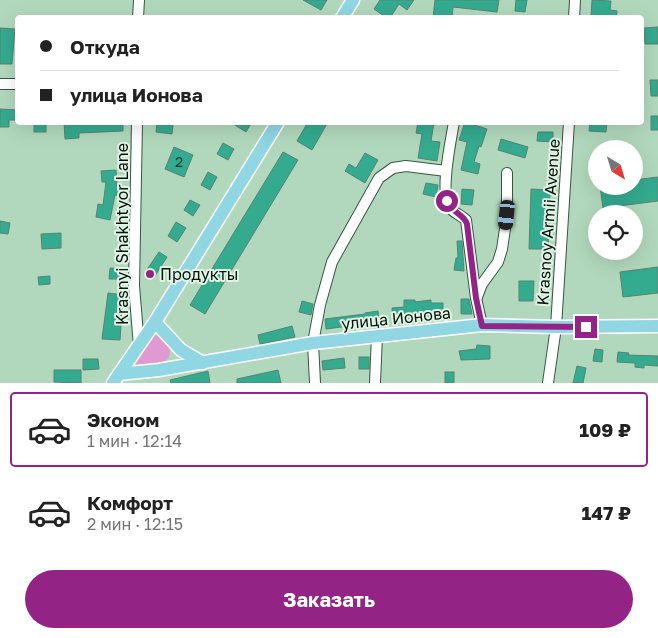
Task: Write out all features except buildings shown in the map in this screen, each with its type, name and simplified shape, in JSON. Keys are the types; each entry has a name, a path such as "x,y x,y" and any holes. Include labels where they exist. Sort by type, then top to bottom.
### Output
{"main road":[{"path":"344,15 353,0"},
{"path":"116,378 155,322 276,125"},
{"path":"155,322 181,350 204,363"},
{"name":"улица Ионова","path":"116,378 313,343 377,336 482,326 658,326"}],"street":[{"path":"138,15 139,0"},
{"path":"574,15 575,0"},
{"path":"0,84 15,84"},
{"name":"Krasnyi Shakhtyor Lane","path":"137,125 134,286 139,346"},
{"path":"454,125 446,171 447,201 450,208 463,217 467,224 476,298 482,326"},
{"name":"Krasnoy Armii Avenue","path":"548,383 556,327 569,125"},
{"path":"315,383 313,343 320,305 332,262 379,178 393,168 406,166 446,171"},
{"path":"476,298 482,284 498,262 502,249 507,215 508,173"},
{"path":"375,383 377,336"}],"shaded area":[{"path":"153,334 167,340 170,347 169,357 166,361 144,368 136,364"}],"place":[{"name":"Продукты","path":"150,274"}],"route":[{"path":"447,201 450,208 466,220 476,298 482,326 586,327"}]}
